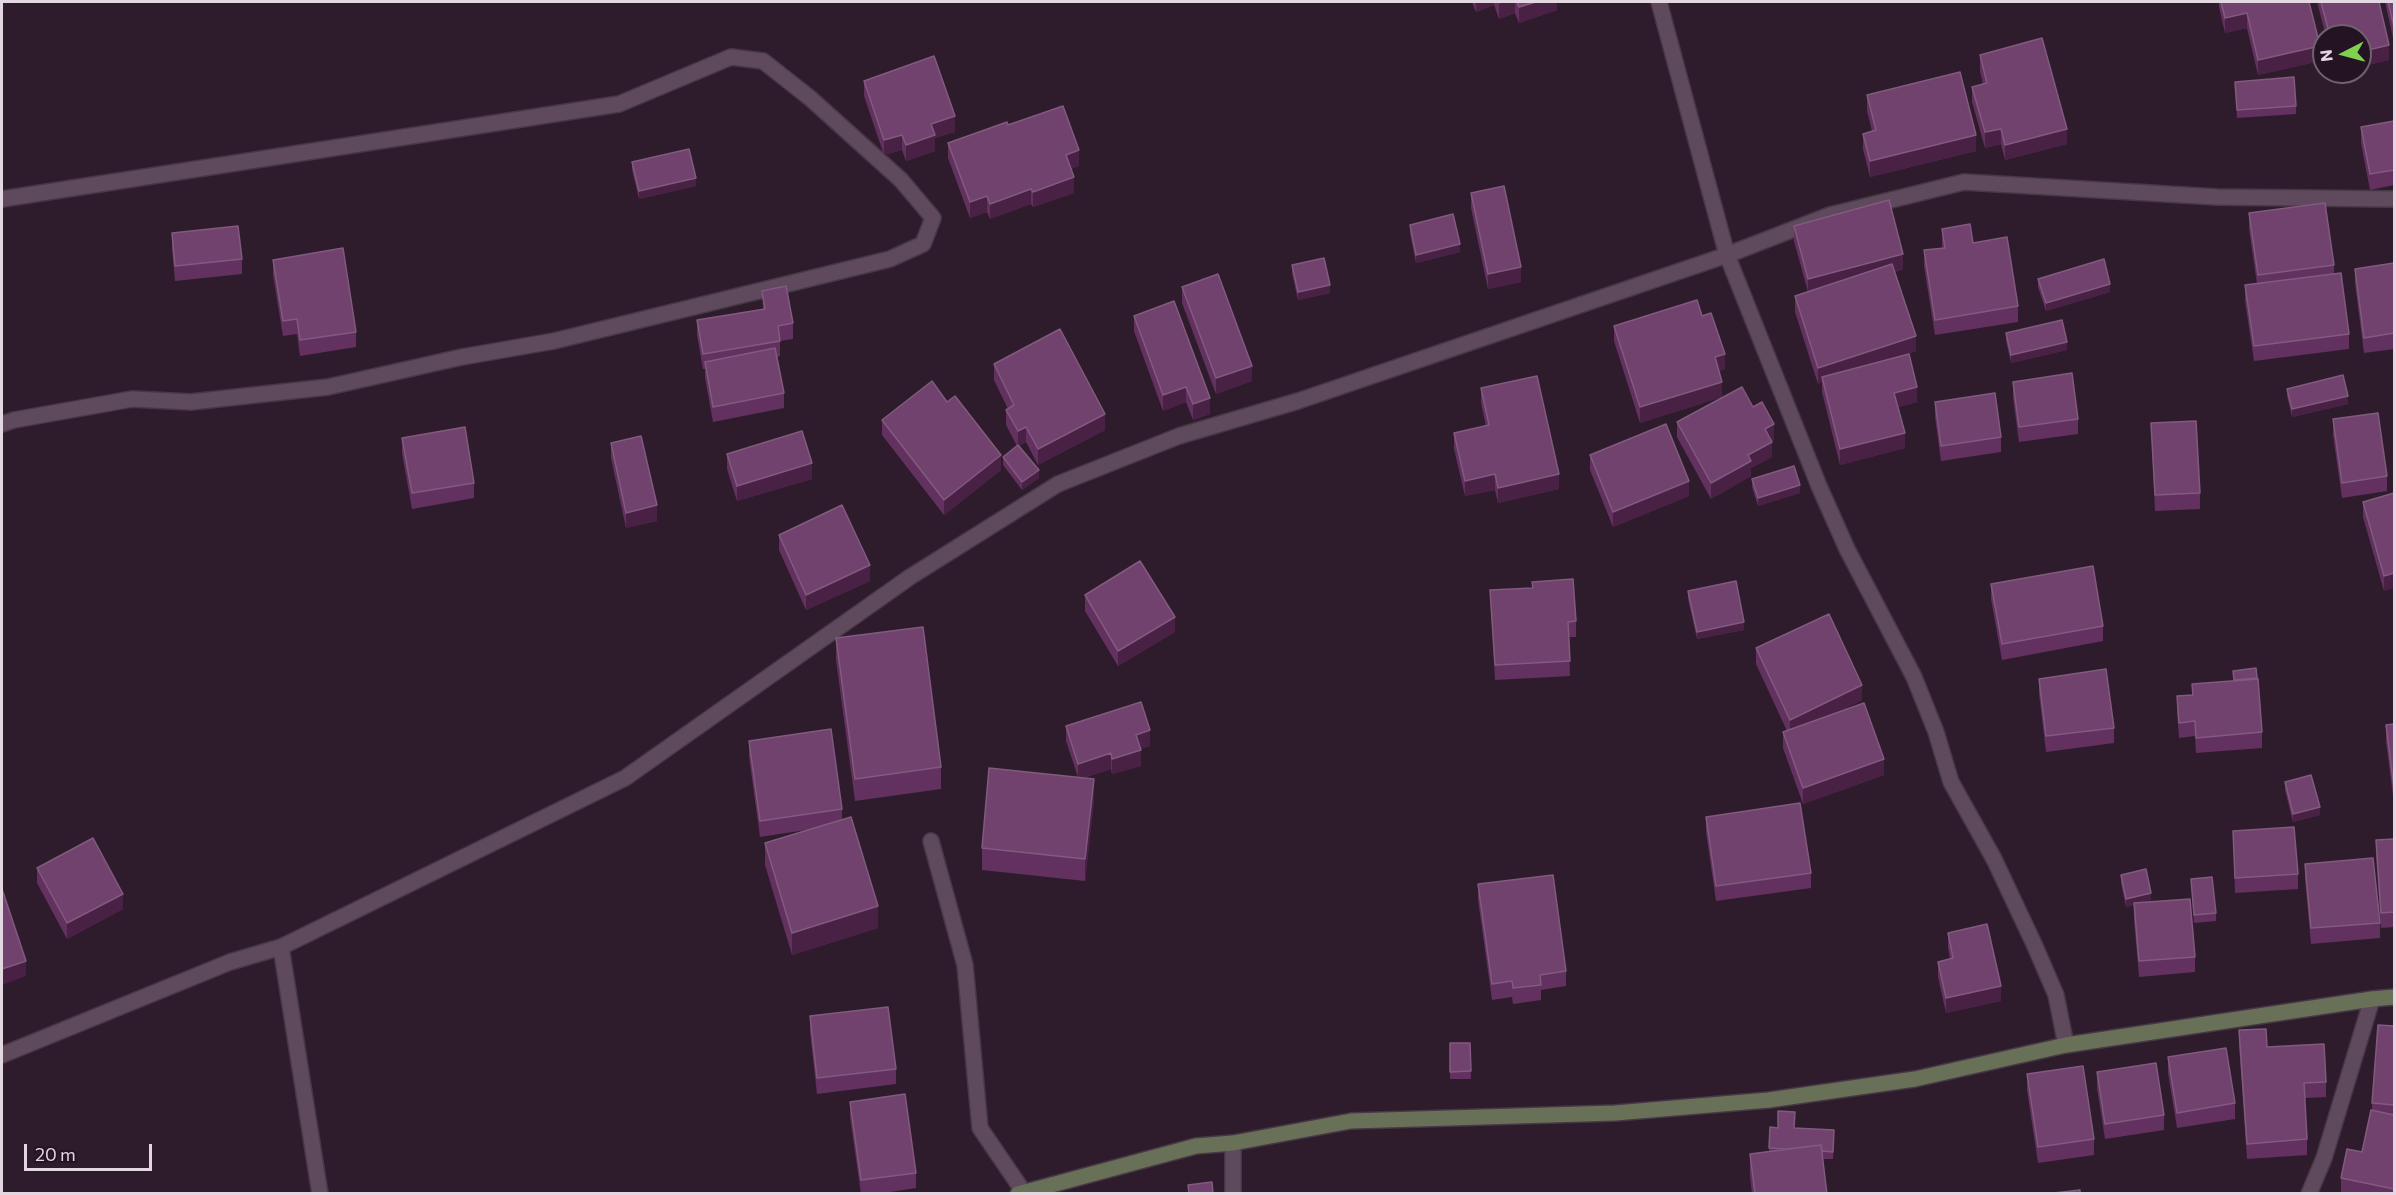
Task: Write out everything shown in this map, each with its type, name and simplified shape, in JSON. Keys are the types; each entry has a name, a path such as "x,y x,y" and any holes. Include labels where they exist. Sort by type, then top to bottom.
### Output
{"street":[{"path":"1659,2 1727,255 1815,476 1847,549 1914,677 1936,732 1951,782 1994,859 2056,995 2066,1045"},
{"path":"2,199 619,104 731,57 763,61 810,98 901,180 933,218 923,244 890,258 554,341 462,357 328,387 191,402 132,399 2,424"},
{"path":"2,1055 230,962 281,947 625,778 910,577 1059,484 1179,436 1298,401 1727,255 1830,215 1964,182 2217,197 2394,200"},
{"path":"931,842 965,965 980,1128 1021,1192 1196,1146 1233,1143 1351,1121 1615,1113 1769,1100 1915,1079 2066,1045 2394,997"},
{"path":"281,947 320,1194"},
{"path":"2309,1194 2324,1158 2372,999"},
{"path":"1233,1143 1233,1194"}],"building":[{"path":"1517,2 1536,2 1519,7"},
{"path":"2221,2 2309,2 2314,24 2312,24 2312,48 2258,60 2247,13 2225,18"},
{"path":"2321,2 2379,2 2389,45 2372,49 2372,24 2327,24"},
{"path":"2388,2 2394,2 2394,27"},
{"path":"2042,38 2067,129 2005,145 2001,129 1985,132 1972,87 1987,83 1980,55"},
{"path":"934,56 955,116 931,124 935,135 906,145 902,135 884,140 864,81"},
{"path":"1960,72 1976,135 1870,161 1863,134 1876,130 1867,95"},
{"path":"2294,77 2296,106 2237,110 2235,82"},
{"path":"1063,106 1079,150 1066,155 1074,177 990,204 987,196 970,202 948,143 1007,122 1008,125"},
{"path":"2394,121 2394,170 2370,174 2361,127"},
{"path":"689,149 696,178 639,191 632,162"},
{"path":"1504,186 1521,267 1488,274 1471,193"},
{"path":"1889,200 1903,254 1808,279 1794,226"},
{"path":"2325,203 2334,265 2258,275 2249,213"},
{"path":"1453,214 1460,244 1416,255 1410,225"},
{"path":"1970,224 1973,243 2007,237 2018,306 1935,320 1924,250 1945,248 1942,229"},
{"path":"238,226 242,259 175,266 172,233"},
{"path":"343,248 356,332 300,340 297,319 283,321 273,260"},
{"path":"1324,258 1330,285 1298,292 1292,265"},
{"path":"2104,259 2110,284 2046,303 2038,279"},
{"path":"2394,263 2394,333 2364,338 2355,269"},
{"path":"1892,264 1916,336 1818,368 1795,296"},
{"path":"2341,273 2349,334 2254,346 2245,285"},
{"path":"1218,274 1252,366 1216,378 1182,287"},
{"path":"786,286 793,323 778,326 780,341 703,354 697,320 765,309 762,291"},
{"path":"1697,300 1702,316 1711,313 1725,354 1715,357 1722,382 1640,407 1614,326"},
{"path":"1174,301 1210,398 1193,404 1186,387 1163,395 1134,316"},
{"path":"2062,320 2067,342 2011,355 2006,333"},
{"path":"1060,329 1105,414 1038,449 1026,427 1018,431 1006,410 1014,405 994,364"},
{"path":"775,348 784,393 713,407 705,362"},
{"path":"1909,354 1917,387 1894,393 1905,433 1840,449 1822,377"},
{"path":"2072,373 2078,419 2019,427 2013,382"},
{"path":"2343,375 2348,396 2292,409 2287,389"},
{"path":"1537,376 1559,474 1498,488 1495,474 1465,481 1454,433 1489,425 1481,388"},
{"path":"932,381 947,402 955,396 1001,455 944,500 882,420"},
{"path":"1742,387 1753,407 1762,402 1774,424 1765,429 1772,442 1748,455 1751,461 1711,483 1677,422"},
{"path":"1995,393 2001,437 1941,446 1935,402"},
{"path":"2378,413 2387,476 2342,483 2333,419"},
{"path":"2196,421 2200,493 2155,495 2151,423"},
{"path":"1666,424 1689,481 1613,512 1590,455"},
{"path":"465,427 474,483 412,493 402,438"},
{"path":"802,431 812,463 737,486 727,454"},
{"path":"641,436 657,505 626,513 611,443"},
{"path":"1018,445 1039,470 1022,482 1003,457"},
{"path":"1794,466 1800,485 1758,498 1752,479"},
{"path":"2394,493 2394,573 2384,576 2363,502"},
{"path":"842,505 870,565 806,595 779,535"},
{"path":"1140,561 1175,617 1118,651 1085,595"},
{"path":"2093,566 2103,626 2002,644 1991,584"},
{"path":"1573,579 1576,621 1568,622 1570,661 1495,665 1490,590 1533,588 1532,582"},
{"path":"1736,581 1744,622 1697,632 1688,591"},
{"path":"1829,614 1862,685 1790,720 1756,648"},
{"path":"923,627 941,767 855,779 836,638"},
{"path":"2256,668 2257,678 2234,680 2233,671"},
{"path":"2106,669 2114,728 2046,736 2039,679"},
{"path":"2258,679 2262,732 2196,738 2195,721 2179,723 2177,696 2193,695 2192,684"},
{"path":"1141,702 1150,730 1136,735 1141,750 1112,759 1111,753 1078,764 1066,726"},
{"path":"1864,703 1884,759 1803,788 1783,732"},
{"path":"2394,724 2394,789 2386,725"},
{"path":"831,729 842,809 760,821 749,741"},
{"path":"989,768 1094,779 1085,859 982,848"},
{"path":"2311,775 2320,807 2293,814 2285,782"},
{"path":"1800,803 1811,873 1716,886 1706,817"},
{"path":"851,817 878,906 792,933 765,843"},
{"path":"2294,827 2298,874 2235,878 2233,831"},
{"path":"93,838 123,894 67,923 37,868"},
{"path":"2394,839 2394,912 2381,913 2376,840"},
{"path":"2373,858 2380,923 2311,928 2305,864"},
{"path":"2146,869 2151,893 2126,899 2121,875"},
{"path":"1553,875 1566,971 1540,975 1541,985 1513,988 1512,981 1492,984 1478,884"},
{"path":"2212,877 2216,913 2194,915 2191,879"},
{"path":"2,889 26,961 2,969"},
{"path":"2190,899 2195,957 2139,961 2134,903"},
{"path":"1987,924 2001,986 1946,998 1938,962 1953,958 1948,933"},
{"path":"888,1007 896,1069 817,1078 810,1016"},
{"path":"2378,1025 2394,1026 2394,1105 2372,1103"},
{"path":"2266,1029 2267,1047 2324,1044 2326,1082 2304,1083 2307,1139 2247,1144 2239,1030"},
{"path":"1450,1043 1470,1043 1471,1071 1450,1072"},
{"path":"2226,1048 2235,1103 2177,1113 2168,1057"},
{"path":"2156,1063 2164,1115 2105,1124 2097,1072"},
{"path":"2083,1066 2094,1139 2038,1147 2027,1074"},
{"path":"905,1094 916,1173 861,1180 850,1102"},
{"path":"2371,1110 2394,1115 2394,1189 2341,1178 2347,1149 2362,1152"},
{"path":"1778,1111 1795,1112 1794,1128 1834,1130 1833,1152 1822,1151 1821,1145 1787,1149 1769,1148 1770,1127 1778,1128"},
{"path":"1821,1145 1827,1194 1755,1194 1750,1154"},
{"path":"1212,1182 1213,1194 1189,1194 1188,1185"},
{"path":"2080,1190 2080,1194 2045,1194"}]}
